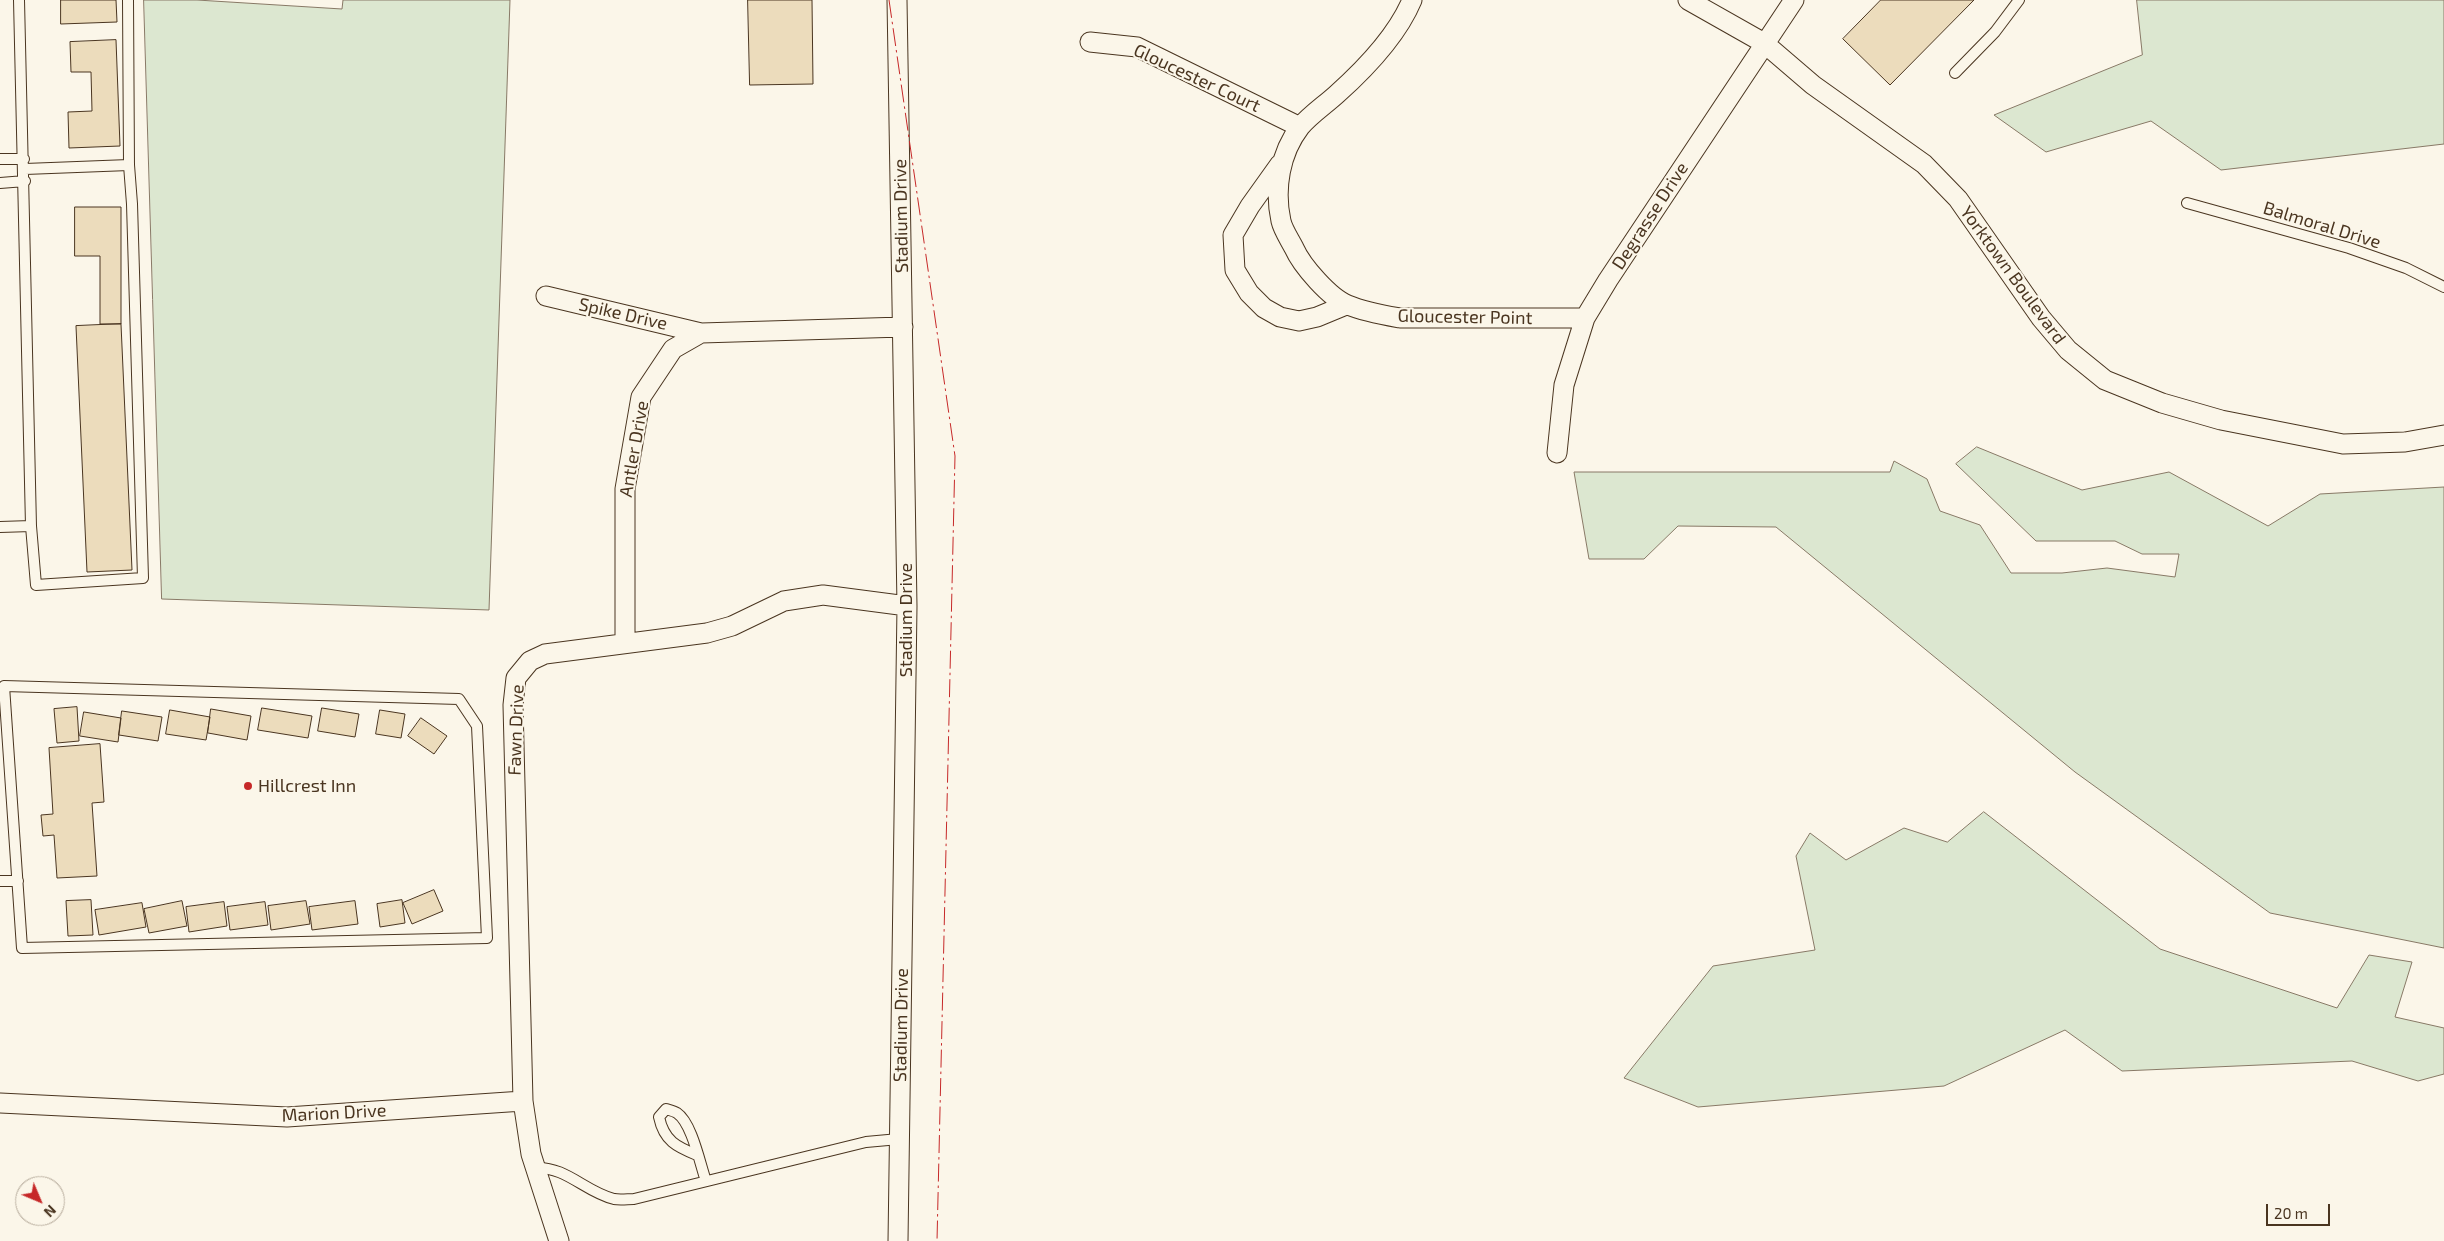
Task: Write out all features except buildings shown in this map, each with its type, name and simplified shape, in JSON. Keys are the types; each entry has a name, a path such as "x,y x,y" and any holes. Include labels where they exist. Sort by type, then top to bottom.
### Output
{"street":[{"name":"Stadium Drive","path":"897,0 907,606 898,1241"},
{"name":"Gloucester Point","path":"1346,305 1317,317 1299,321 1280,318 1264,308 1249,293 1235,270 1234,235 1250,206 1282,162 1300,127 1344,88 1381,50 1408,12 1412,0"},
{"name":"Yorktown Boulevard","path":"1688,0 1764,43 1813,85 1924,164 1942,181 1998,254 2041,318 2068,350 2105,380 2162,402 2221,420 2344,444 2405,442 2444,435"},
{"name":"Degrasse Drive","path":"1557,452 1564,385 1585,318 1794,0"},
{"name":"Gloucester Court","path":"1090,42 1137,47 1300,127"},
{"name":"Gloucester Point","path":"1282,162 1278,191 1281,222 1298,257 1325,288 1346,305 1400,318 1585,318"},
{"name":"Spike Drive","path":"546,296 701,333"},
{"name":"Antler Drive","path":"625,642 625,489 641,397 673,348 701,333 903,327"},
{"name":"Fawn Drive","path":"523,1101 513,748 516,678 530,661 545,654 625,642 707,633 732,626 784,601 822,595 860,598 907,606"},
{"name":"Marion Drive","path":"0,1102 287,1117 523,1101"},
{"path":"523,1101 535,1168 560,1241"}],"lane":[{"path":"19,0 25,181 31,526 36,586 143,578 133,214 129,165 128,0"},
{"path":"1955,73 1995,32 2019,0"},
{"path":"0,159 24,164 129,165"},
{"path":"0,182 25,181"},
{"name":"Balmoral Drive","path":"2186,203 2349,248 2406,268 2444,287"},
{"path":"0,527 31,526"},
{"path":"2,686 459,699 477,726 487,938 22,948 18,881 2,686"},
{"path":"0,881 18,881"},
{"path":"697,1155 675,1146 667,1138 659,1117 666,1109 678,1113 688,1125 706,1182"},
{"path":"535,1168 548,1167 567,1174 592,1190 615,1199 634,1198 866,1142 899,1139"}],"green space":[{"path":"144,0 197,0 342,9 343,0 510,0 489,610 162,599"},
{"path":"2137,0 2444,0 2444,144 2221,170 2151,121 2046,152 1994,115 2142,55"},
{"path":"1977,447 2082,490 2169,472 2268,526 2320,494 2444,487 2444,948 2270,913 2075,772 1776,527 1678,526 1644,559 1589,559 1574,472 1890,472 1894,461 1927,479 1940,511 1980,525 2011,573 2062,573 2107,568 2175,577 2179,554 2142,554 2115,541 2036,541 1956,464"},
{"path":"1984,812 2160,949 2337,1008 2369,955 2412,962 2395,1017 2444,1028 2444,1074 2418,1081 2352,1061 2122,1071 2065,1030 1944,1086 1698,1107 1624,1078 1713,966 1815,950 1796,856 1810,833 1846,860 1904,828 1947,842"}],"power":[{"path":"889,0 955,456 937,1241"}],"place":[{"name":"Hillcrest Inn","path":"248,786"}]}
